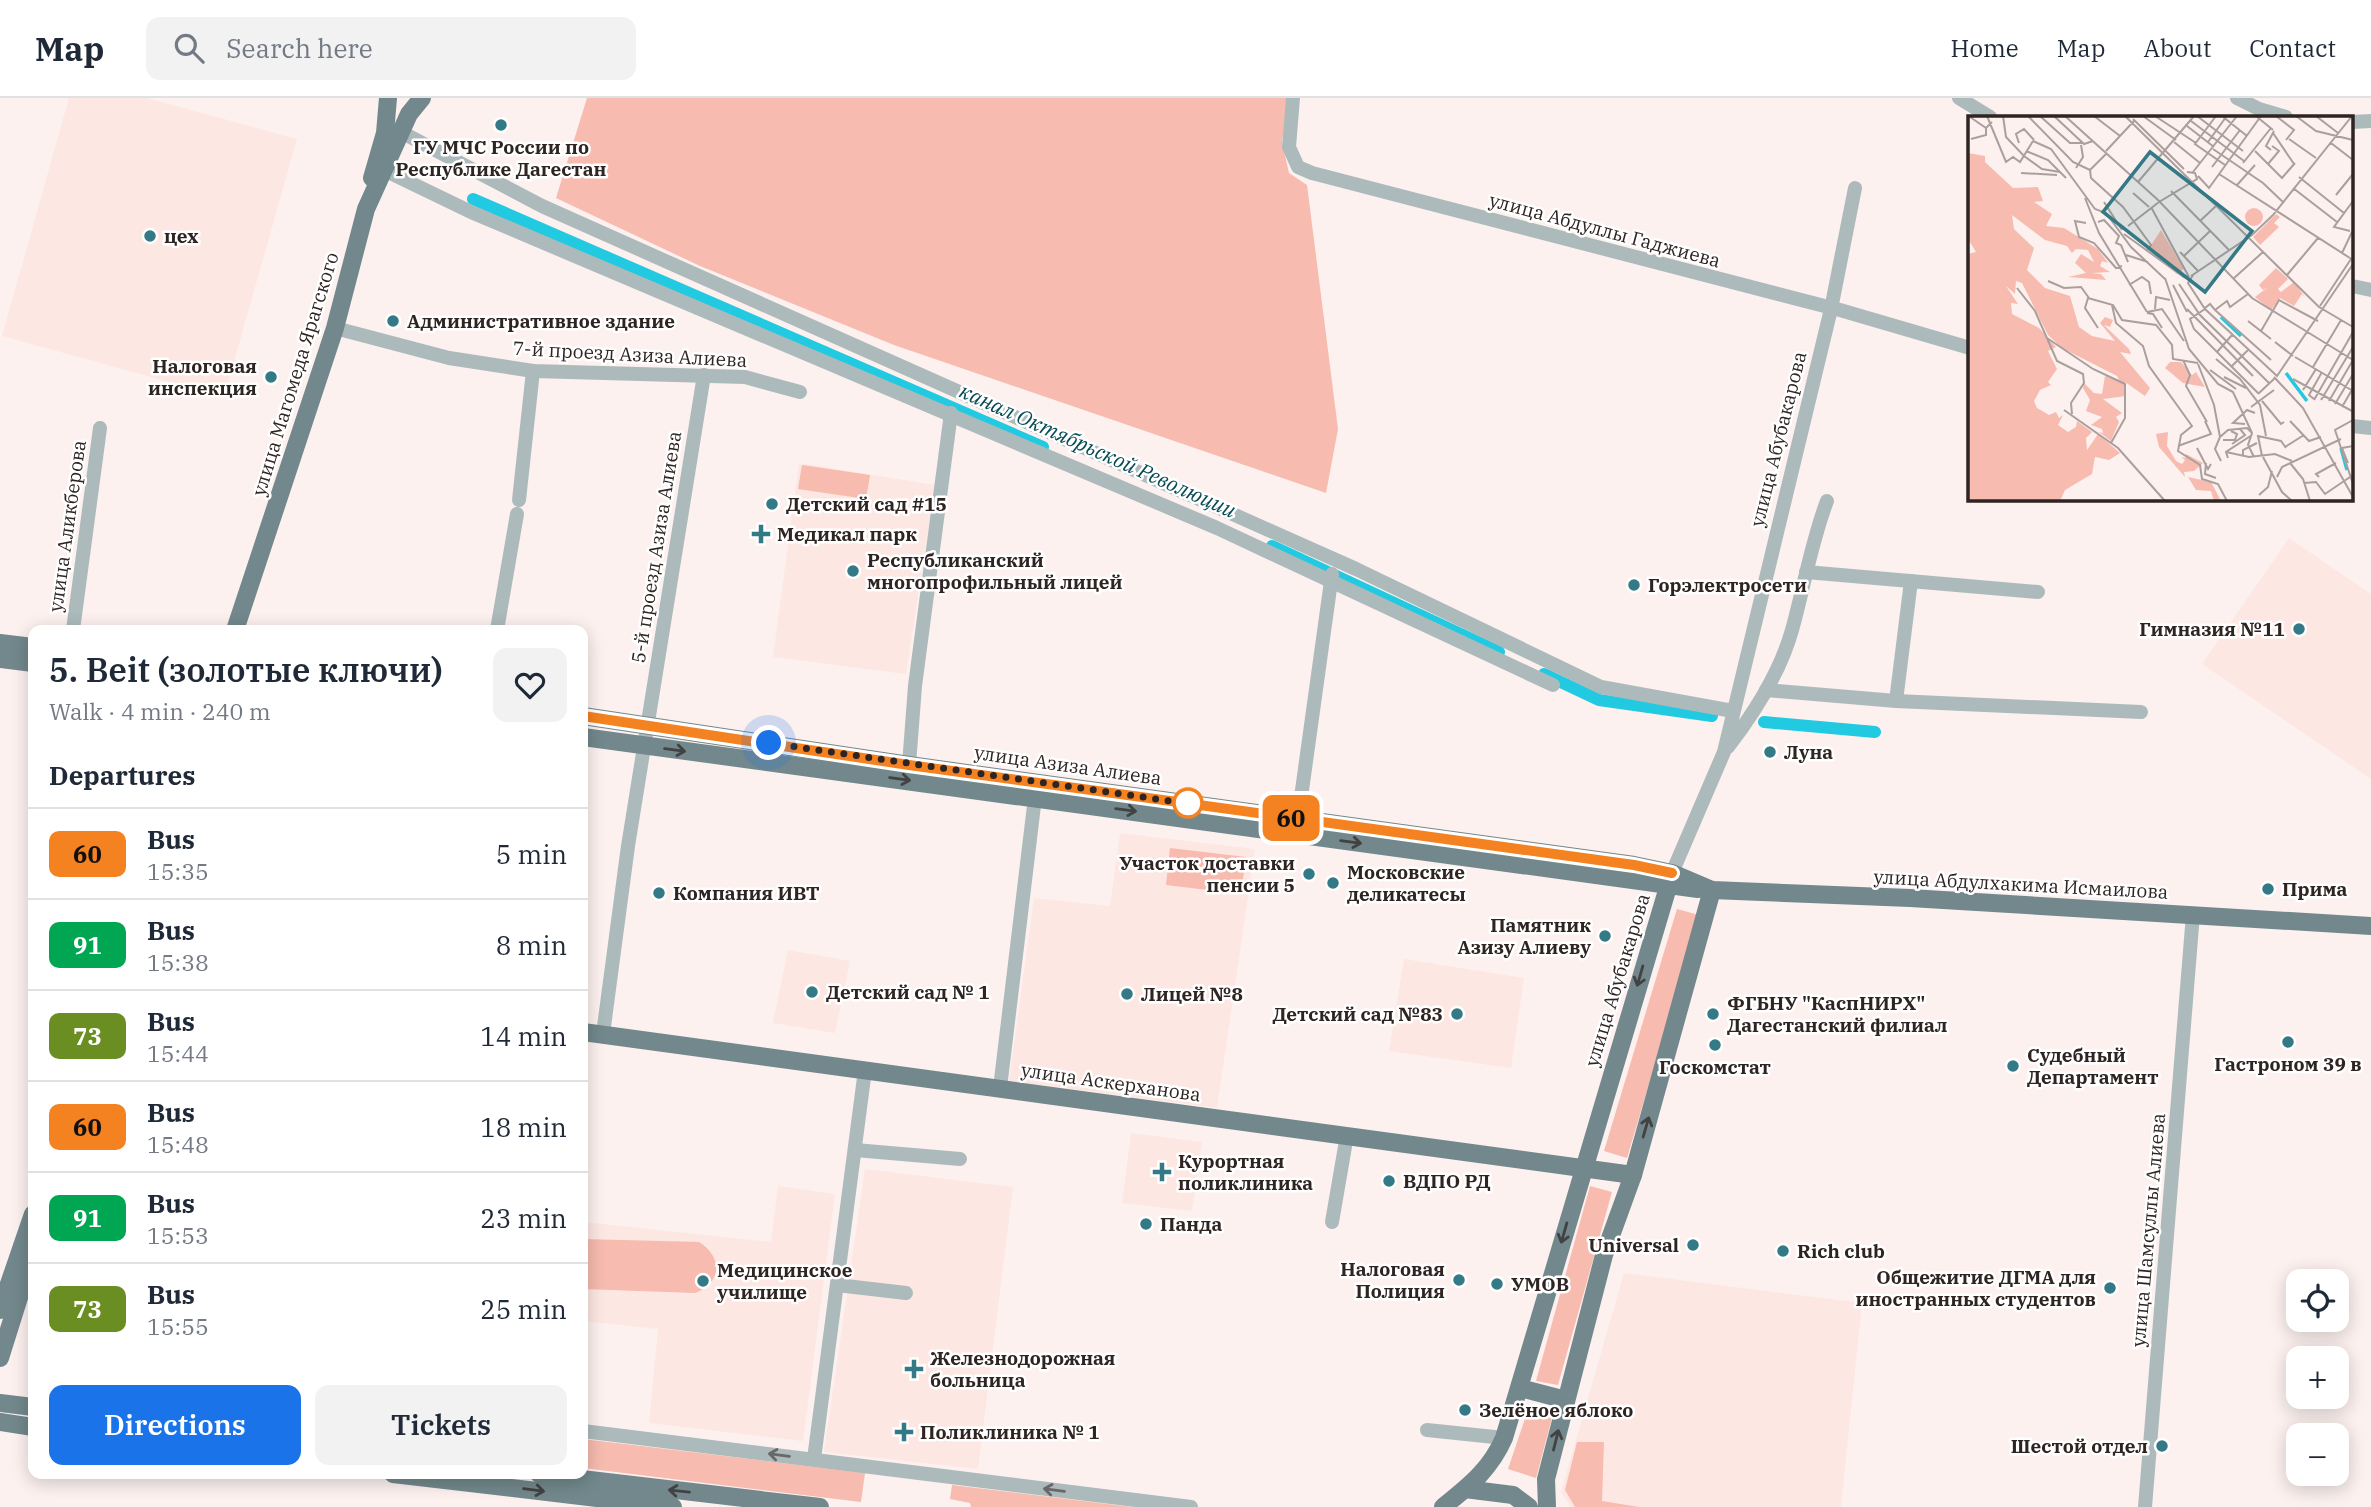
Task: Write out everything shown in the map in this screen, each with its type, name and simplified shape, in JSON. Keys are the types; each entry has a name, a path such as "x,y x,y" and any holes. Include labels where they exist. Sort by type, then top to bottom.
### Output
{"main road":[{"path":"366,209 385,132 388,98"},
{"name":"улица Магомеда Ярагского","path":"237,625 335,328 366,209 401,132 422,98"},
{"path":"0,643 28,646"},
{"path":"0,659 28,662"},
{"name":"улица Азиза Алиева","path":"588,717 909,765 1036,789 1670,880"},
{"name":"улица Азиза Алиева","path":"588,738 1298,819 1634,865 1670,880"},
{"name":"улица Абдулхакима Исмаилова","path":"1670,880 1712,890 2193,914 2371,926"},
{"name":"улица Абубакарова","path":"1443,1507 1481,1477 1496,1458 1504,1438 1670,880"},
{"path":"1547,1507 1546,1479 1604,1255 1633,1174 1712,890"},
{"name":"улица Аскерханова","path":"588,1032 1633,1174"},
{"path":"0,1310 28,1229"},
{"path":"0,1357 28,1269"},
{"path":"1520,1388 1566,1400"},
{"path":"0,1403 28,1406"},
{"path":"0,1422 28,1426"},
{"path":"435,1479 673,1507"},
{"path":"582,1479 820,1507"},
{"path":"1465,1489 1513,1496 1528,1507"}],"street":[{"name":"улица Абдуллы Гаджиева","path":"1293,98 1289,147 1298,167 1312,173 1968,347"},
{"path":"1959,98 1988,116"},
{"path":"2237,98 2259,109 2283,116"},
{"path":"401,132 542,206 1336,561 1601,687 1733,711"},
{"path":"384,170 471,212 951,413 1217,528 1553,685"},
{"name":"улица Абубакарова","path":"1670,880 1724,752 1831,309 1855,188"},
{"name":"7-й проезд Азиза Алиева","path":"335,328 449,358 533,371 745,377 800,393"},
{"path":"498,625 518,507 533,371"},
{"name":"5-й проезд Азиза Алиева","path":"603,1034 643,746 704,375"},
{"path":"972,423 982,402"},
{"path":"909,765 915,687 951,413"},
{"name":"улица Аликберова","path":"74,625 100,428"},
{"path":"1724,752 1758,709 1791,634 1827,501"},
{"path":"1298,819 1330,581 1336,561"},
{"path":"1806,572 2038,592"},
{"path":"1896,701 1911,580"},
{"path":"1766,690 1896,701 2141,712"},
{"path":"1000,1088 1036,789"},
{"name":"улица Шамсуллы Алиева","path":"2145,1507 2193,914"},
{"path":"814,1460 865,1070"},
{"path":"1332,1222 1347,1135"},
{"path":"855,1150 960,1159"},
{"path":"837,1285 906,1293"},
{"path":"1427,1430 1504,1438"},
{"path":"588,1432 1179,1506"}],"shaded area":[{"name":"цех","path":"69,98 147,98 297,139 224,397 2,336"},
{"path":"587,98 1288,98 1282,142 1289,173 1307,185 1338,429 1326,493 894,345 700,266 556,198"},
{"name":"Республиканский многопрофильный лицей","path":"799,463 935,485 906,674 773,657"},
{"path":"802,465 870,475 866,499 798,489"},
{"name":"Гимназия №11","path":"2289,538 2371,594 2371,779 2202,664"},
{"name":"Лицей №8","path":"1120,833 1255,849 1217,1108 1009,1081 1034,898 1110,906"},
{"path":"1170,848 1246,857 1241,894 1166,885"},
{"path":"1677,909 1699,915 1627,1158 1604,1151"},
{"name":"Детский сад № 1","path":"788,950 850,961 835,1033 773,1023"},
{"name":"Детский сад №83","path":"1404,959 1524,978 1511,1068 1389,1051"},
{"name":"Курортная поликлиника","path":"1131,1133 1202,1142 1192,1211 1122,1203"},
{"name":"Железнодорожная больница","path":"865,1169 1013,1187 978,1469 824,1452"},
{"name":"Медицинское училище","path":"778,1186 835,1194 803,1441 649,1423 658,1329 588,1322 588,1223 771,1242"},
{"path":"1590,1186 1612,1192 1558,1385 1536,1381"},
{"path":"588,1239 699,1242 712,1255 716,1269 710,1283 695,1293 588,1289"},
{"path":"1624,1273 1862,1303 1841,1507 1571,1507 1561,1492"},
{"path":"1529,1407 1553,1414 1536,1478 1508,1469"},
{"path":"588,1440 865,1473 861,1502 588,1469"},
{"path":"1577,1442 1604,1442 1602,1501 1639,1507 1575,1507 1565,1490"},
{"path":"952,1485 1132,1507 971,1507 970,1503 950,1499"}],"waterway":[{"name":"канал Октябрьской Революции","path":"473,199 1043,447"},
{"name":"канал Октябрьской Революции","path":"1272,546 1499,652"},
{"name":"канал Октябрьской Революции","path":"1544,674 1599,700 1712,716"},
{"path":"1764,722 1875,732"}],"bus line":[{"name":"60","path":"588,717 909,765 1634,865 1672,873"}],"place":[{"name":"ГУ МЧС России по Республике Дагестан","path":"501,125"},
{"name":"цех","path":"150,236"},
{"name":"Административное здание","path":"393,321"},
{"name":"Налоговая инспекция","path":"271,377"},
{"name":"Детский сад #15","path":"772,504"},
{"name":"Медикал парк","path":"761,534"},
{"name":"Республиканский многопрофильный лицей","path":"853,571"},
{"name":"Горэлектросети","path":"1634,585"},
{"name":"Гимназия №11","path":"2299,629"},
{"name":"Луна","path":"1770,752"},
{"name":"Участок доставки пенсии 5","path":"1309,874"},
{"name":"Московские деликатесы","path":"1333,883"},
{"name":"Прима","path":"2268,889"},
{"name":"Компания ИВТ","path":"659,893"},
{"name":"Памятник Азизу Алиеву","path":"1605,936"},
{"name":"Детский сад № 1","path":"812,992"},
{"name":"Лицей №8","path":"1127,994"},
{"name":"Детский сад №83","path":"1457,1014"},
{"name":"ФГБНУ \"КаспНИРХ\" Дагестанский филиал","path":"1713,1014"},
{"name":"Гастроном 39 в","path":"2288,1042"},
{"name":"Госкомстат","path":"1715,1045"},
{"name":"Судебный Департамент","path":"2013,1066"},
{"name":"Курортная поликлиника","path":"1162,1172"},
{"name":"ВДПО РД","path":"1389,1181"},
{"name":"Панда","path":"1146,1224"},
{"name":"Universal","path":"1693,1245"},
{"name":"Rich club","path":"1783,1251"},
{"name":"Налоговая Полиция","path":"1459,1280"},
{"name":"Медицинское училище","path":"703,1281"},
{"name":"УМОВ","path":"1497,1284"},
{"name":"Общежитие ДГМА для иностранных студентов","path":"2110,1288"},
{"name":"Железнодорожная больница","path":"914,1369"},
{"name":"Зелёное яблоко","path":"1465,1410"},
{"name":"Поликлиника № 1","path":"904,1432"},
{"name":"Шестой отдел","path":"2162,1446"}],"route":[{"path":"769,743 1191,804 1188,803"}]}
